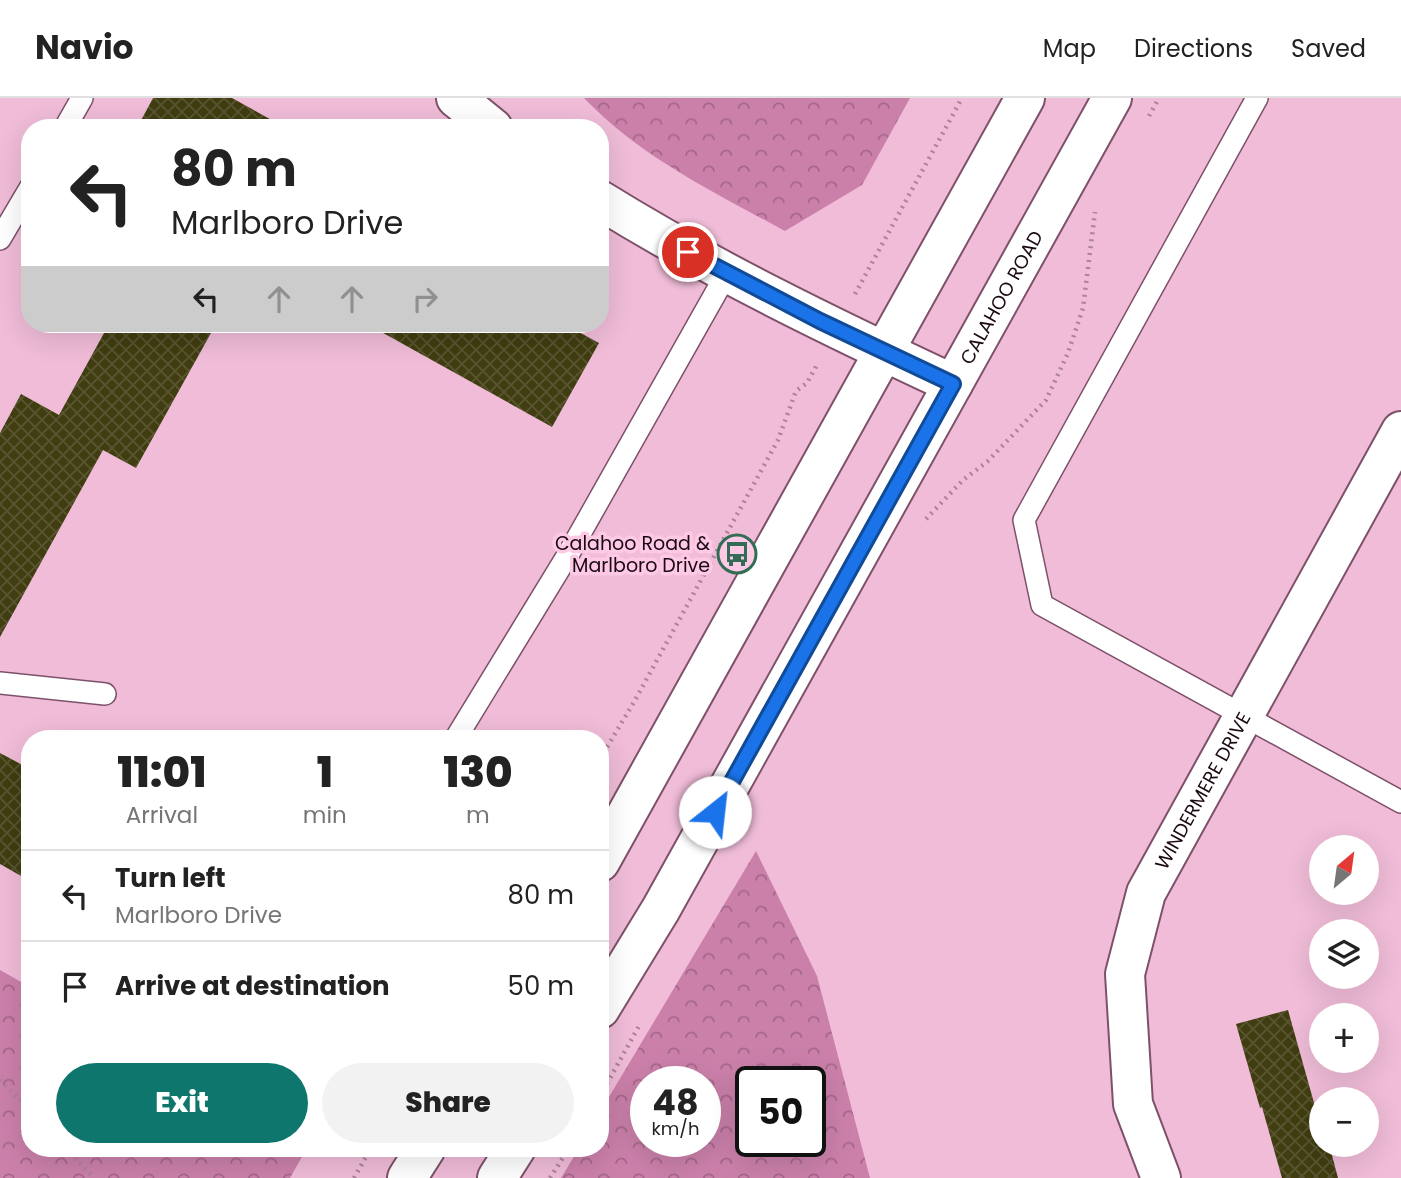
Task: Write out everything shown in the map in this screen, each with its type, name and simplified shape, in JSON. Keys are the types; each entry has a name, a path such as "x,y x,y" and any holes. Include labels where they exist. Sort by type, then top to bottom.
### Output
{"main road":[{"path":"456,98 482,119"},
{"path":"609,846 1025,98"},
{"name":"CALAHOO ROAD","path":"609,994 662,909 1112,98"},
{"path":"609,206 727,273 953,384"},
{"name":"WINDERMERE DRIVE","path":"1161,1178 1133,1104 1125,974 1146,893 1401,431"},
{"path":"407,1178 420,1157"},
{"path":"497,1178 510,1157"}],"lane":[{"path":"70,119 82,98"},
{"path":"1257,98 1024,520 1042,604 1401,802"},
{"path":"0,239 21,203"},
{"path":"461,730 569,553 727,273"},
{"path":"0,683 105,694"}],"path":[{"path":"609,744 778,440 796,391 807,383 962,98"},
{"path":"1147,121 1160,98"},
{"path":"920,530 926,518 963,480 988,461 1046,400 1068,353 1083,307 1096,212 1102,201"},
{"path":"609,1080 641,1024"},
{"path":"0,1080 21,1102"},
{"path":"74,1157 94,1178"},
{"path":"354,1178 366,1157"},
{"path":"550,1178 563,1157"}],"green space":[{"path":"584,98 910,98 862,185 785,231 705,188 653,156"},
{"path":"756,851 817,976 870,1178 561,1178 574,1157 609,1157 609,1097"},
{"path":"0,970 21,982 21,1157 302,1157 290,1178 0,1178"}],"building":[{"path":"153,98 232,98 270,119 142,119"},
{"path":"104,333 211,333 136,468 103,450 0,637 0,433 21,394 59,415"},
{"path":"383,333 581,333 599,343 552,427"},
{"path":"0,753 21,764 21,876 0,864"},
{"path":"1288,1010 1310,1087 1309,1157 1332,1157 1338,1178 1282,1178 1236,1024"}],"place":[{"name":"Calahoo Road & Marlboro Drive","path":"737,554"}],"route":[{"path":"688,252 820,321 953,384 715,812"}]}
